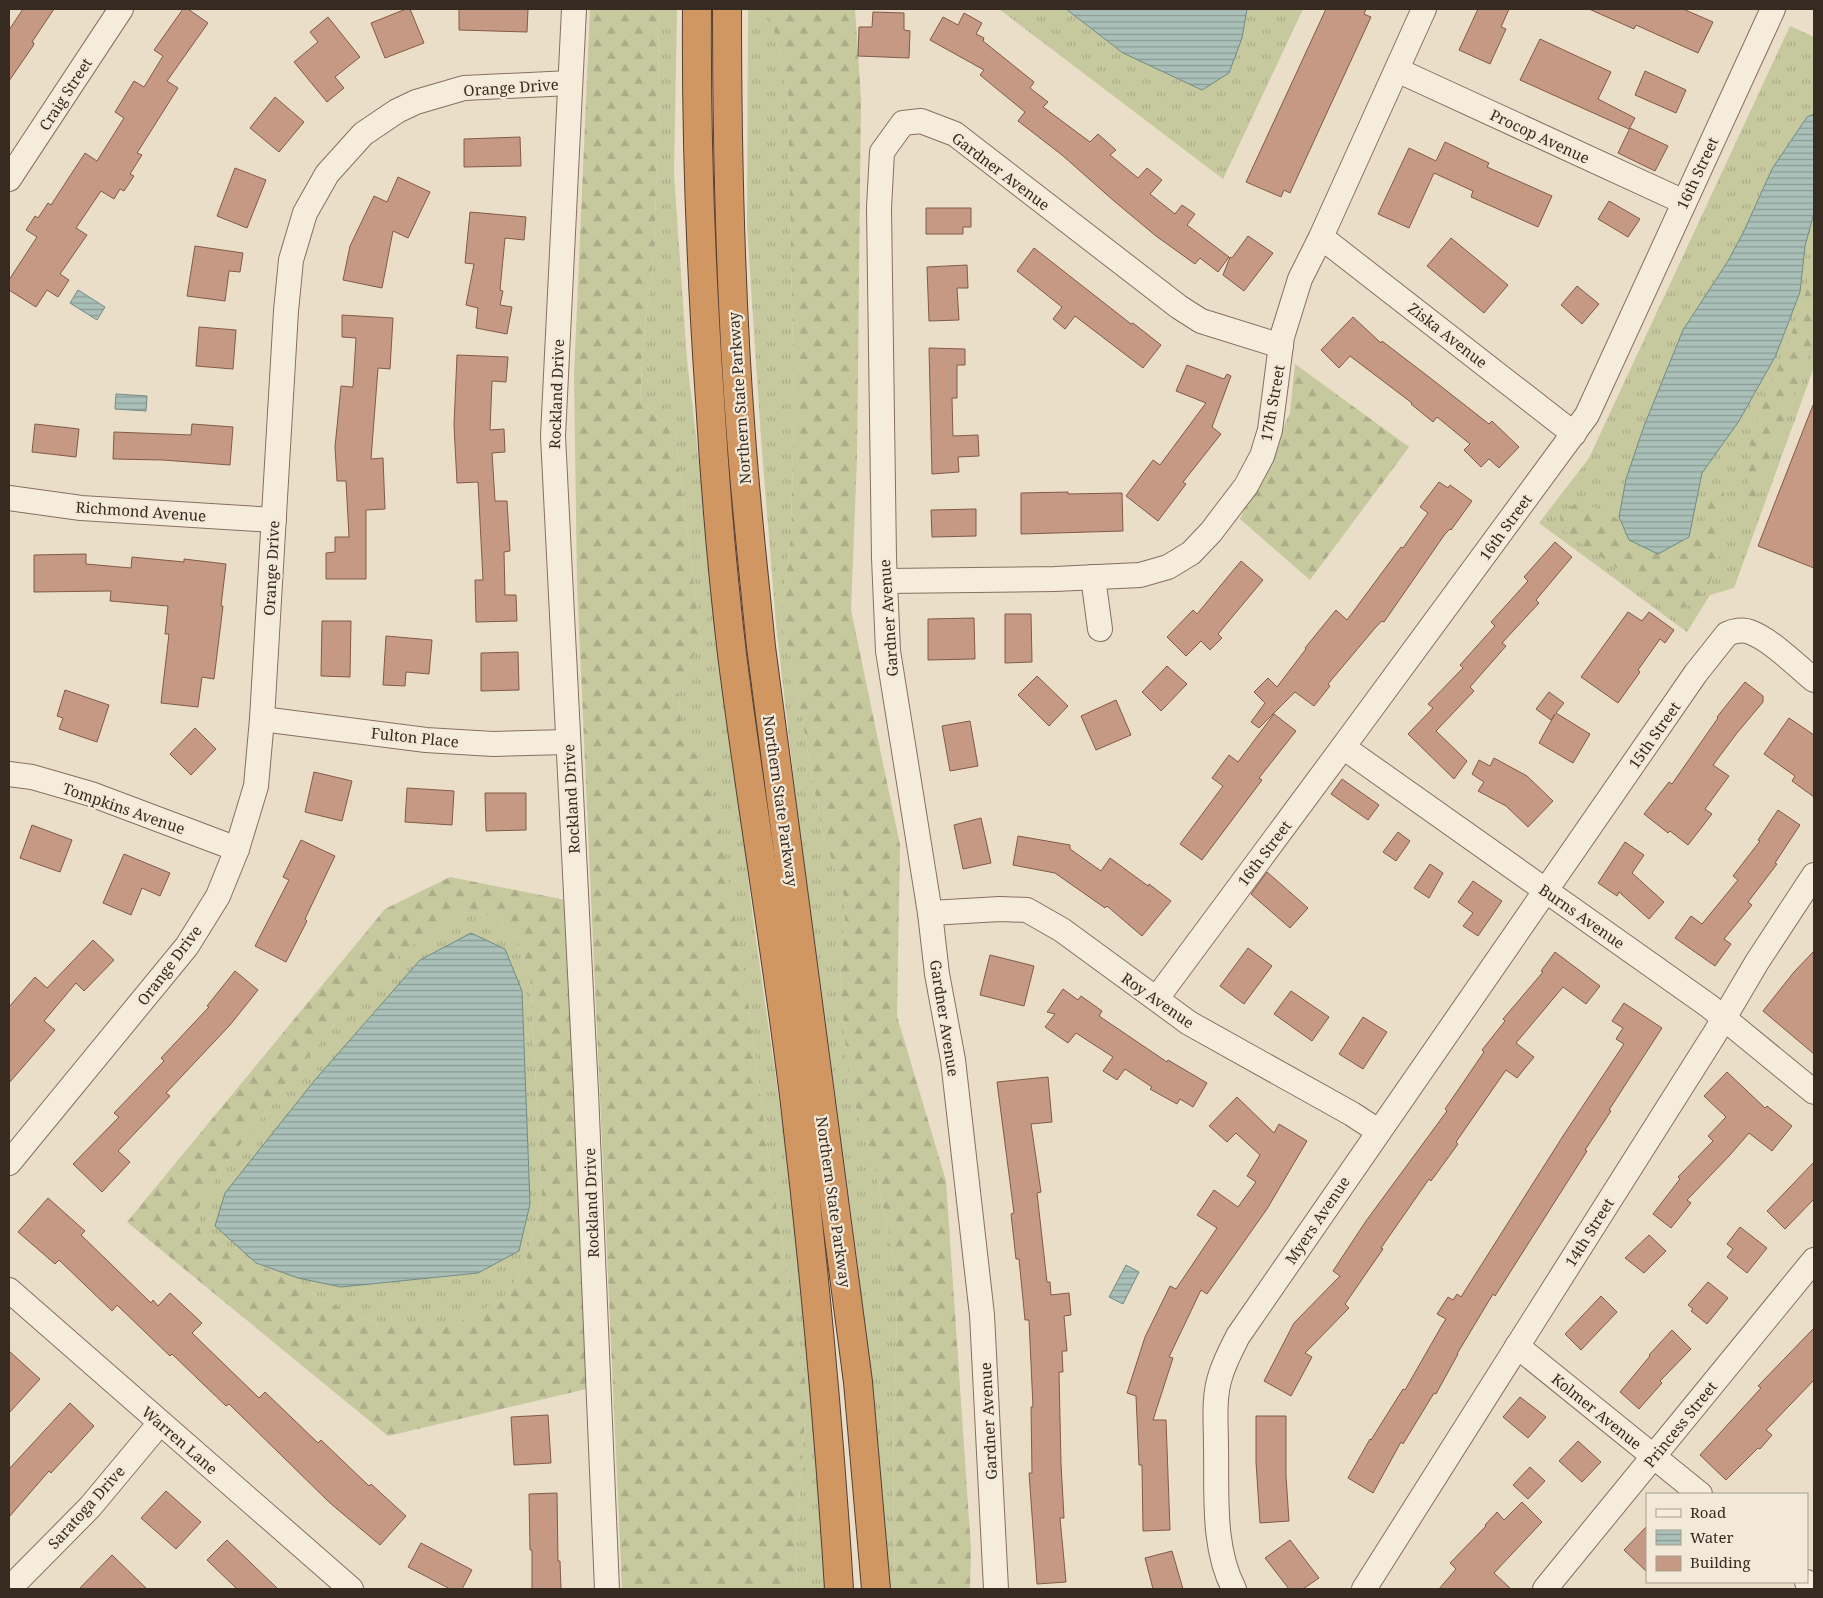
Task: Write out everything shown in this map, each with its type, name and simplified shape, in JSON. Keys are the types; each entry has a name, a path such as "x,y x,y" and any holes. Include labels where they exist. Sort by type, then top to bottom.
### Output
{"highway":[{"name":"Northern State Parkway","path":"697,9 698,163 701,245 718,522 732,653 798,1130 817,1302 839,1589"},
{"name":"Northern State Parkway","path":"727,9 727,150 732,291 741,435 753,564 761,647 858,1382 876,1589"}],"street":[{"name":"Craig Street","path":"9,179 121,9"},
{"name":"Rockland Drive","path":"574,9 553,436 586,1092 607,1589"},
{"name":"17th Street","path":"886,581 1140,576 1168,567 1191,553 1211,532 1246,486 1262,456 1270,430 1281,346 1300,279 1321,237 1424,9"},
{"name":"16th Street","path":"1157,998 1587,415 1773,9"},
{"name":"Procop Avenue","path":"1397,70 1684,202"},
{"name":"Orange Drive","path":"9,1163 187,946 218,896 237,849 256,786 262,719 286,311 291,260 305,213 327,174 363,134 416,102 464,88 570,83"},
{"name":"Gardner Avenue","path":"996,1589 982,1314 953,1060 937,974 930,913 888,651 884,558 879,208 882,152 903,123 921,121 955,134 1179,307 1201,321 1281,346"},
{"name":"Ziska Avenue","path":"1321,237 1574,434"},
{"name":"Richmond Avenue","path":"9,498 81,508 274,520"},
{"path":"1093,577 1100,629"},
{"name":"15th Street","path":"1547,891 1696,673 1727,634 1748,630 1763,639 1814,680"},
{"name":"Fulton Place","path":"262,719 426,740 493,744 568,742"},
{"name":"Burns Avenue","path":"1343,747 1709,1006 1814,1092"},
{"name":"Tompkins Avenue","path":"9,774 32,777 91,794 237,849"},
{"name":"14th Street","path":"1364,1589 1724,1019 1757,962 1814,875"},
{"name":"Myers Avenue","path":"1234,1589 1227,1570 1220,1540 1217,1499 1216,1400 1220,1374 1238,1336 1378,1131 1547,891"},
{"name":"Roy Avenue","path":"930,913 1000,909 1027,910 1062,930 1189,1023 1352,1114 1378,1131"},
{"name":"Princess Street","path":"1545,1589 1814,1260"},
{"name":"Warren Lane","path":"9,1290 351,1589"},
{"name":"Kolmer Avenue","path":"1517,1346 1699,1493"},
{"name":"Saratoga Drive","path":"9,1589 90,1507 160,1423"}],"green space":[{"path":"590,9 658,9 659,96 654,251 643,346 640,401 675,433 701,641 678,686 681,722 698,751 718,813 748,1000 770,1168 807,1391 796,1542 797,1589 622,1589 577,584 574,375"},
{"path":"658,9 677,9 674,174 687,360 753,919 803,1266 828,1589 797,1589 796,1542 807,1391 770,1168 748,1000 698,751 681,722 678,686 701,641 675,433 640,401 643,346 654,251 659,96"},
{"path":"748,9 769,9 788,91 794,409 791,536 781,622 794,672 821,828 846,902 840,980 849,1086 872,1156 898,1275 893,1462 895,1589 886,1589 879,1451 858,1266 797,808 776,624 747,227"},
{"path":"769,9 855,9 861,99 857,458 851,610 900,845 897,1016 946,1181 971,1549 970,1589 895,1589 893,1462 898,1275 872,1156 849,1086 840,980 846,902 821,828 794,672 781,622 791,536 794,409 788,91"},
{"path":"999,9 1303,9 1223,179"},
{"path":"1790,26 1814,37 1814,367 1734,588 1710,595 1687,632 1539,523 1589,458"},
{"path":"1814,265 1814,341 1748,519 1750,438 1798,317"},
{"path":"1295,364 1409,447 1310,580 1240,519 1290,413"},
{"path":"1724,492 1720,555 1708,587 1690,605 1675,609 1561,529 1560,514 1578,502 1602,510 1653,541 1684,554 1699,537 1712,495"},
{"path":"450,877 576,902 599,1386 388,1436 127,1222 385,909","holes":["463,912 494,916 514,935 530,976 542,1195 525,1264 505,1299 453,1325 379,1325 345,1310 201,1234 197,1211 222,1168 348,1006 406,949"]},
{"path":"463,912 494,916 514,935 530,976 542,1195 525,1264 505,1299 453,1325 379,1325 345,1310 201,1234 197,1211 222,1168 348,1006 406,949"}],"water":[{"path":"1066,9 1247,9 1242,38 1229,73 1202,90 1123,53"},
{"path":"1814,114 1814,213 1805,246 1800,292 1776,355 1739,421 1702,473 1689,537 1658,554 1629,540 1619,517 1626,479 1644,426 1683,330 1728,261 1772,169 1807,117"},
{"path":"78,290 105,307 97,320 70,303"},
{"path":"116,394 147,396 146,411 115,409"},
{"path":"471,933 505,949 522,991 530,1204 519,1251 478,1273 341,1287 298,1278 256,1263 215,1226 225,1193 314,1081 420,960"},
{"path":"1126,1265 1139,1272 1123,1304 1109,1297"}],"building":[{"path":"23,9 54,9 32,42 34,43 33,46 9,81 9,30"},
{"path":"183,9 188,9 208,23 167,81 178,88 137,153 142,155 130,174 134,176 124,191 120,189 114,199 101,191 76,228 87,235 60,274 69,280 58,297 47,290 36,307 9,290 9,280 37,237 26,230 35,216 38,218 48,203 51,205 85,153 97,161 124,118 115,112 134,81 144,87 163,56 154,50"},
{"path":"410,9 424,43 385,58 371,23"},
{"path":"459,9 528,9 527,32 459,30"},
{"path":"1326,9 1366,9 1364,14 1371,17 1290,193 1284,190 1281,197 1246,182"},
{"path":"1478,9 1509,9 1501,27 1506,29 1490,64 1459,50"},
{"path":"1589,9 1683,9 1713,22 1698,53 1636,25 1634,29"},
{"path":"873,12 904,13 904,30 910,31 909,58 858,56 859,27 872,27"},
{"path":"964,13 982,23 976,34 984,38 983,41 1034,82 1030,88 1048,102 1043,107 1090,142 1098,134 1116,150 1110,155 1138,178 1147,168 1162,180 1150,194 1175,214 1182,205 1195,214 1187,225 1229,257 1218,272 1200,258 1195,264 1156,236 1062,155 1018,121 1025,112 980,75 984,70 930,40 943,17 958,25"},
{"path":"328,17 360,57 335,77 344,88 327,102 294,62 318,42 310,32"},
{"path":"1540,39 1611,72 1598,99 1635,118 1629,129 1520,80"},
{"path":"1645,71 1686,90 1676,113 1635,95"},
{"path":"275,97 304,122 279,152 250,128"},
{"path":"1630,128 1668,146 1655,171 1618,153"},
{"path":"520,137 521,166 464,167 464,139"},
{"path":"1445,142 1489,163 1487,167 1552,196 1538,227 1471,197 1473,191 1434,173 1409,228 1378,214 1409,148 1436,161"},
{"path":"235,168 266,180 247,228 217,216"},
{"path":"398,177 430,192 408,238 393,231 382,288 343,280 350,246 374,196 387,202"},
{"path":"1609,201 1640,219 1628,237 1598,219"},
{"path":"926,208 971,208 971,227 963,227 963,234 926,234"},
{"path":"470,212 526,217 524,240 505,238 500,290 503,291 500,305 512,307 507,334 476,328 478,308 466,305 474,264 465,263"},
{"path":"1248,236 1273,253 1244,291 1223,275 1230,257 1232,258"},
{"path":"1451,238 1508,285 1484,313 1427,266"},
{"path":"195,246 243,253 240,272 229,271 225,301 187,296"},
{"path":"1034,248 1131,324 1133,323 1161,345 1143,368 1075,316 1065,329 1053,319 1062,307 1017,271"},
{"path":"967,265 968,288 957,288 959,320 929,321 927,267"},
{"path":"1577,286 1599,304 1582,324 1561,305"},
{"path":"342,315 393,318 390,369 378,368 371,459 383,458 385,509 366,510 366,579 326,579 326,553 335,552 335,537 349,537 346,481 337,481 335,447 341,386 353,387 356,338 342,337"},
{"path":"1353,317 1381,343 1382,341 1489,424 1492,421 1519,447 1499,468 1489,459 1481,467 1464,450 1470,444 1437,417 1433,422 1412,403 1350,356 1339,368 1321,350"},
{"path":"199,327 236,330 233,369 196,366"},
{"path":"929,348 965,349 965,365 957,365 957,398 952,398 953,436 978,435 979,456 958,457 959,472 932,474"},
{"path":"457,355 508,357 506,382 492,381 490,430 504,429 505,452 492,453 495,501 507,501 510,551 504,552 505,595 516,595 517,621 476,622 475,580 483,580 478,482 457,483 454,425"},
{"path":"1187,365 1224,379 1227,374 1231,376 1212,427 1221,434 1183,482 1186,484 1158,521 1126,496 1153,460 1160,465 1206,403 1176,391"},
{"path":"1814,405 1814,568 1758,546"},
{"path":"35,424 79,429 76,457 32,452"},
{"path":"192,424 233,427 230,465 163,460 113,459 114,432 191,435"},
{"path":"1439,482 1448,488 1450,485 1472,501 1451,530 1445,534 1384,622 1382,621 1375,628 1328,684 1330,686 1314,706 1295,692 1259,728 1251,722 1265,703 1254,692 1268,678 1277,687 1336,610 1347,620 1428,513 1420,507"},
{"path":"1068,492 1068,494 1122,493 1123,531 1021,534 1021,493"},
{"path":"976,509 976,536 932,537 931,510"},
{"path":"1555,542 1572,557 1536,600 1539,603 1502,643 1506,646 1470,687 1474,691 1436,731 1467,761 1454,779 1408,734 1433,708 1428,704 1463,668 1460,665 1495,626 1491,622 1528,581 1524,577"},
{"path":"86,554 86,564 131,568 132,557 184,562 184,559 226,564 214,679 202,677 198,707 161,703 169,634 165,634 168,606 110,601 111,591 34,592 34,555"},
{"path":"1241,561 1263,580 1218,634 1222,638 1210,650 1201,641 1186,656 1167,637 1193,610 1197,614"},
{"path":"1628,612 1642,621 1649,612 1674,630 1665,643 1660,639 1618,703 1581,677"},
{"path":"1005,614 1031,614 1032,662 1005,663"},
{"path":"974,618 975,659 928,660 928,619"},
{"path":"322,621 351,621 350,677 321,676"},
{"path":"386,636 432,640 429,674 406,672 405,686 383,685"},
{"path":"518,652 519,690 481,691 481,653"},
{"path":"1167,666 1187,684 1161,711 1142,692"},
{"path":"1037,676 1068,706 1049,726 1018,695"},
{"path":"1745,682 1763,696 1763,702 1713,765 1729,776 1705,809 1712,814 1688,845 1670,831 1668,833 1644,814 1669,782 1672,784 1717,717"},
{"path":"65,690 109,705 97,742 59,729 63,718 57,716"},
{"path":"1549,692 1564,703 1556,713 1590,734 1573,763 1539,743 1555,714 1551,720 1536,709"},
{"path":"1116,700 1131,735 1096,750 1081,716"},
{"path":"1274,714 1296,731 1259,778 1262,780 1202,860 1180,844 1223,786 1212,778 1229,755 1238,762"},
{"path":"1789,718 1814,735 1814,797 1792,781 1795,776 1764,754"},
{"path":"970,721 978,766 950,771 942,726"},
{"path":"195,728 216,749 191,775 170,754"},
{"path":"1494,758 1527,776 1553,801 1528,827 1506,806 1478,791 1484,782 1472,774 1479,760 1490,766"},
{"path":"314,772 352,781 342,821 305,812"},
{"path":"1342,779 1379,805 1368,820 1331,794"},
{"path":"407,788 454,791 452,825 405,822"},
{"path":"485,793 526,793 526,830 486,831"},
{"path":"1778,810 1800,825 1775,863 1777,864 1748,902 1752,905 1724,939 1731,944 1715,966 1675,938 1691,916 1702,924 1738,880 1733,876 1760,841 1758,840"},
{"path":"981,818 991,863 963,869 954,825"},
{"path":"32,825 72,840 60,872 20,858"},
{"path":"1398,832 1410,841 1396,861 1383,852"},
{"path":"1018,836 1070,845 1070,849 1101,871 1110,858 1171,901 1142,936 1107,906 1105,908 1055,873 1013,865"},
{"path":"301,840 335,856 305,919 307,921 286,962 255,946 289,880 283,877"},
{"path":"1625,842 1644,855 1632,873 1664,902 1649,919 1619,892 1617,896 1598,883"},
{"path":"124,854 170,873 160,896 142,888 131,915 103,903"},
{"path":"1430,864 1443,873 1429,898 1414,888"},
{"path":"1267,872 1308,908 1290,928 1251,894"},
{"path":"1473,881 1502,901 1478,936 1463,926 1473,913 1458,902"},
{"path":"93,940 114,960 84,991 76,983 44,1021 55,1030 9,1083 9,1007 35,977 47,988"},
{"path":"1248,948 1272,966 1244,1004 1220,986"},
{"path":"1814,951 1814,1054 1763,1011 1794,972"},
{"path":"1555,952 1600,986 1586,1004 1563,987 1516,1043 1534,1057 1517,1078 1506,1070 1456,1142 1458,1144 1431,1181 1429,1179 1381,1248 1383,1249 1345,1304 1349,1308 1305,1353 1312,1357 1291,1396 1264,1381 1294,1323 1340,1276 1333,1271 1366,1221 1447,1111 1445,1109 1484,1052 1482,1050 1505,1021 1503,1019 1543,972 1541,971"},
{"path":"990,955 1034,966 1024,1006 980,995"},
{"path":"235,971 258,990 230,1025 166,1093 170,1096 118,1151 130,1162 102,1192 73,1164 119,1117 114,1113 164,1061 161,1058 209,1007 207,1006"},
{"path":"1063,989 1078,1000 1081,996 1102,1011 1099,1016 1167,1062 1168,1060 1207,1083 1193,1107 1180,1099 1177,1104 1150,1089 1152,1087 1125,1069 1117,1080 1103,1071 1113,1057 1076,1033 1068,1043 1045,1027 1055,1014 1047,1012"},
{"path":"1291,991 1329,1017 1312,1041 1274,1014"},
{"path":"1624,1003 1662,1028 1609,1110 1611,1111 1585,1150 1587,1151 1495,1296 1493,1294 1457,1354 1436,1394 1434,1393 1403,1444 1401,1442 1373,1493 1348,1478 1370,1439 1403,1389 1405,1390 1446,1319 1437,1314 1448,1297 1453,1300 1457,1294 1461,1297 1624,1044 1616,1039 1623,1028 1612,1021"},
{"path":"1363,1017 1387,1032 1363,1069 1339,1054"},
{"path":"1727,1072 1765,1108 1767,1106 1792,1126 1772,1151 1749,1133 1687,1200 1691,1203 1671,1228 1653,1214 1680,1179 1678,1177 1713,1141 1708,1136 1726,1117 1704,1096"},
{"path":"1048,1077 1052,1122 1031,1124 1041,1192 1037,1193 1047,1282 1050,1282 1051,1295 1069,1293 1071,1315 1064,1316 1067,1351 1062,1351 1063,1372 1059,1372 1064,1518 1060,1518 1066,1582 1037,1584 1029,1473 1032,1473 1031,1407 1033,1407 1029,1320 1025,1320 1019,1259 1016,1259 1011,1214 1014,1213 997,1082"},
{"path":"1237,1097 1274,1133 1279,1124 1307,1141 1267,1209 1207,1294 1201,1290 1169,1357 1173,1358 1153,1420 1166,1420 1170,1530 1143,1531 1142,1465 1139,1465 1136,1396 1127,1393 1145,1337 1170,1286 1176,1289 1217,1228 1197,1215 1214,1190 1238,1207 1256,1182 1247,1176 1260,1155 1236,1133 1227,1142 1209,1126"},
{"path":"1814,1162 1814,1199 1785,1229 1767,1211"},
{"path":"48,1198 85,1231 81,1235 151,1303 153,1300 158,1306 170,1293 202,1323 192,1333 259,1398 265,1392 318,1443 321,1440 369,1486 371,1484 406,1516 380,1545 330,1503 229,1404 226,1406 117,1305 112,1311 59,1260 55,1264 18,1232"},
{"path":"1740,1227 1767,1248 1747,1273 1727,1257 1733,1249 1727,1244"},
{"path":"1649,1235 1666,1251 1644,1273 1625,1258"},
{"path":"1708,1282 1728,1298 1707,1324 1691,1311 1693,1309 1688,1305"},
{"path":"1601,1296 1617,1312 1581,1350 1565,1334"},
{"path":"1814,1328 1814,1380 1766,1430 1772,1435 1760,1449 1758,1448 1726,1480 1700,1455 1761,1388 1758,1386"},
{"path":"1672,1330 1691,1349 1660,1381 1662,1383 1639,1409 1620,1392 1649,1355"},
{"path":"9,1351 40,1379 9,1413"},
{"path":"1520,1397 1546,1417 1528,1438 1503,1417"},
{"path":"70,1403 94,1426 51,1473 49,1471 9,1517 9,1469"},
{"path":"548,1415 551,1463 514,1465 511,1417"},
{"path":"1256,1416 1286,1416 1286,1476 1289,1521 1260,1523 1256,1462"},
{"path":"1578,1441 1601,1462 1582,1482 1559,1461"},
{"path":"1530,1467 1545,1481 1528,1499 1513,1485"},
{"path":"166,1491 201,1522 176,1549 141,1518"},
{"path":"557,1493 558,1561 560,1561 561,1589 532,1589 529,1494"},
{"path":"1522,1502 1542,1522 1494,1573 1511,1589 1439,1589 1456,1569 1450,1563 1497,1512 1504,1520"},
{"path":"1646,1527 1646,1571 1624,1550"},
{"path":"227,1540 278,1589 237,1589 207,1560"},
{"path":"1290,1540 1319,1578 1303,1589 1289,1589 1265,1558"},
{"path":"421,1543 472,1570 462,1589 450,1589 408,1567"},
{"path":"1172,1551 1183,1589 1153,1589 1145,1558"},
{"path":"112,1555 147,1589 79,1589"}]}
